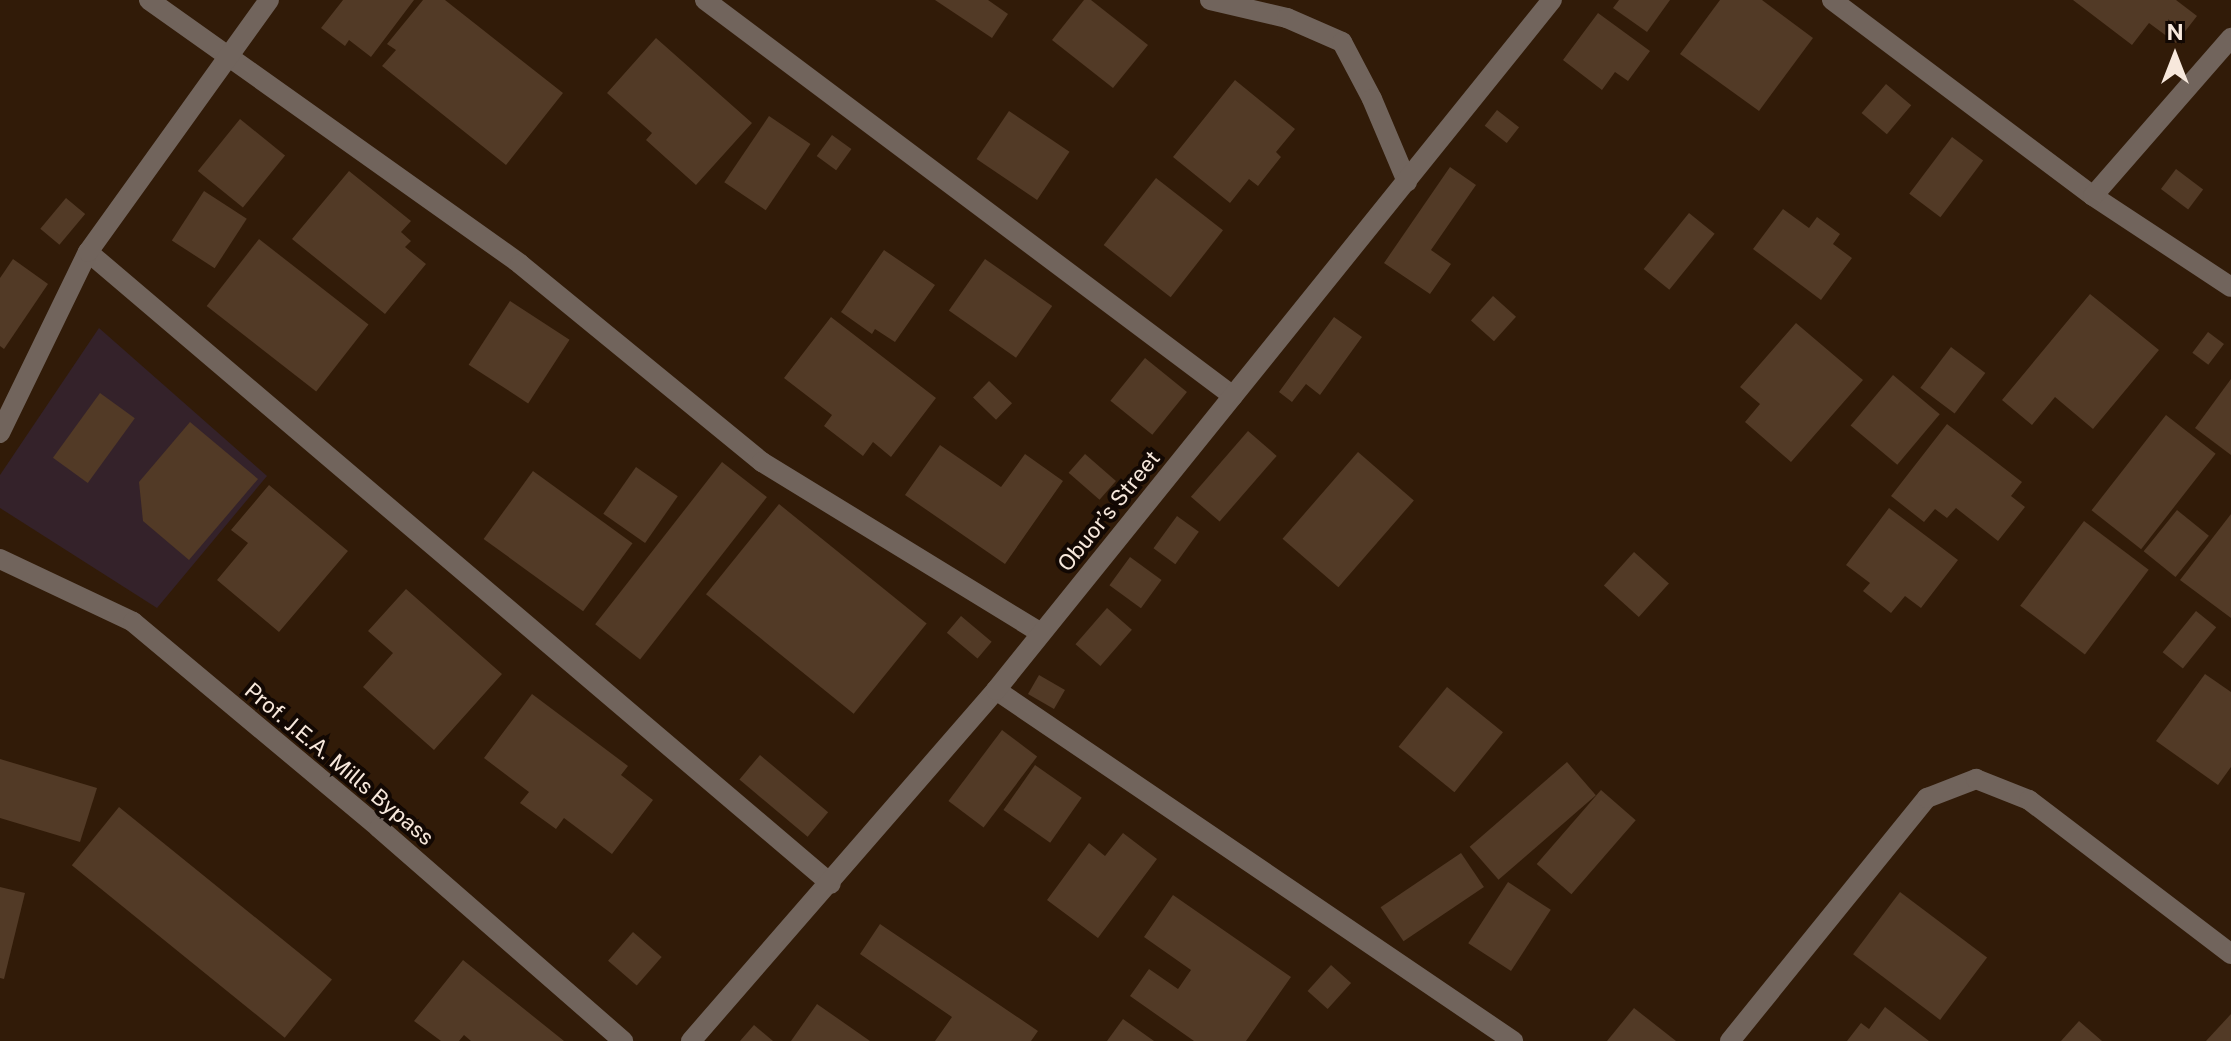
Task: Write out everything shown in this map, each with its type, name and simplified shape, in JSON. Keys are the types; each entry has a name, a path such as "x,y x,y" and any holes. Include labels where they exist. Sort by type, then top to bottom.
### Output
{"street":[{"path":"149,0 520,264 762,462 1041,633"},
{"path":"0,433 88,252 269,0"},
{"path":"705,0 1233,396"},
{"path":"1210,0 1287,18 1342,42 1372,99 1407,182"},
{"name":"Obuor’s Street","path":"691,1041 831,884 996,690 1552,0"},
{"path":"1832,0 2093,196 2231,287"},
{"path":"2093,196 2231,38"},
{"path":"88,252 831,884"},
{"name":"Prof. J.E.A. Mills Bypass","path":"0,559 133,622 379,828 623,1041"},
{"path":"996,690 1513,1041"},
{"path":"1730,1041 1927,798 1976,779 2029,800 2231,954"}],"shaded area":[{"path":"99,328 267,476 157,608 0,508 0,475"}],"building":[{"path":"343,0 414,0 371,57 349,40 345,46 321,28"},
{"path":"423,0 445,0 563,93 506,165 382,66 396,50 387,44"},
{"path":"935,0 988,0 1008,14 992,38"},
{"path":"1084,0 1091,0 1148,45 1113,88 1052,40"},
{"path":"1619,0 1670,0 1647,32 1613,8"},
{"path":"1720,0 1762,0 1813,38 1759,111 1680,54"},
{"path":"2073,0 2176,0 2197,16 2176,43 2149,23 2132,45"},
{"path":"1598,13 1650,51 1628,81 1615,72 1602,90 1563,60"},
{"path":"656,38 752,123 696,185 646,140 652,133 607,93"},
{"path":"1235,80 1295,129 1276,152 1281,157 1258,186 1249,179 1230,203 1173,157"},
{"path":"1886,84 1911,105 1887,134 1862,113"},
{"path":"1497,110 1519,127 1507,143 1485,126"},
{"path":"1009,111 1070,152 1037,200 977,159"},
{"path":"769,116 810,144 766,210 724,182"},
{"path":"240,119 285,156 243,208 198,171"},
{"path":"832,135 851,149 836,170 817,156"},
{"path":"1952,137 1983,160 1940,217 1909,194"},
{"path":"1450,167 1476,185 1431,250 1451,264 1430,294 1384,263"},
{"path":"2176,169 2203,189 2188,209 2161,189"},
{"path":"349,171 411,221 401,232 411,241 405,247 426,264 385,314 292,239"},
{"path":"1156,178 1223,230 1171,297 1104,245"},
{"path":"204,191 247,219 215,268 172,240"},
{"path":"66,198 85,214 59,245 40,229"},
{"path":"1783,209 1809,228 1817,217 1840,234 1833,244 1852,258 1821,300 1753,249"},
{"path":"1689,213 1715,234 1669,290 1644,269"},
{"path":"259,239 369,325 316,392 207,306"},
{"path":"884,250 935,285 895,342 875,329 872,334 841,312"},
{"path":"13,259 48,284 4,349 0,346 0,278"},
{"path":"985,259 1052,306 1016,358 949,311"},
{"path":"2090,294 2159,350 2093,429 2055,397 2032,425 2002,400"},
{"path":"1493,296 1516,317 1494,341 1471,321"},
{"path":"510,301 570,340 528,403 469,365"},
{"path":"831,317 936,398 891,457 873,442 863,456 824,426 832,415 784,378"},
{"path":"1334,317 1362,337 1320,395 1306,384 1292,402 1279,392"},
{"path":"1796,323 1863,380 1791,462 1745,422 1760,404 1740,387"},
{"path":"2208,332 2224,344 2208,365 2192,353"},
{"path":"1951,347 1985,373 1955,414 1920,388"},
{"path":"1145,358 1187,392 1152,435 1110,401"},
{"path":"1893,375 1940,414 1897,465 1851,426"},
{"path":"2231,379 2231,455 2195,428"},
{"path":"989,381 1012,403 996,420 973,398"},
{"path":"100,393 135,418 88,483 53,458"},
{"path":"2166,415 2216,454 2141,549 2092,510"},
{"path":"190,422 258,479 189,560 143,521 139,482"},
{"path":"1947,424 2022,482 2011,496 2025,507 1998,541 1956,508 1947,518 1935,509 1924,522 1891,496"},
{"path":"1248,431 1277,456 1220,522 1191,497"},
{"path":"940,445 1001,487 1025,454 1063,481 1005,564 905,495"},
{"path":"1358,452 1414,501 1338,587 1283,539"},
{"path":"1085,454 1116,481 1100,500 1069,473"},
{"path":"722,462 767,497 640,659 595,624"},
{"path":"636,467 678,496 645,543 603,514"},
{"path":"533,471 633,543 583,611 484,539"},
{"path":"269,485 348,551 279,632 217,580 248,543 231,530"},
{"path":"779,504 927,624 854,714 706,594"},
{"path":"1889,508 1958,560 1921,608 1905,596 1891,613 1863,591 1870,583 1846,565"},
{"path":"2177,510 2209,536 2176,577 2144,551"},
{"path":"2231,514 2231,618 2180,580"},
{"path":"1177,516 1199,532 1175,564 1153,548"},
{"path":"2084,521 2149,570 2085,654 2020,606"},
{"path":"1634,552 1669,583 1639,617 1604,585"},
{"path":"1130,557 1162,580 1141,608 1109,585"},
{"path":"406,589 502,674 434,750 363,687 393,653 368,631"},
{"path":"1107,608 1132,630 1100,666 1076,644"},
{"path":"2196,611 2216,627 2183,669 2163,652"},
{"path":"961,616 992,642 978,659 947,633"},
{"path":"2205,674 2231,692 2231,767 2218,785 2156,741"},
{"path":"1039,675 1065,690 1054,709 1028,694"},
{"path":"1447,687 1503,732 1454,792 1399,747"},
{"path":"532,694 628,766 621,775 653,800 612,854 564,818 556,829 520,803 529,792 484,758"},
{"path":"1002,730 1037,756 984,828 948,801"},
{"path":"760,755 828,812 808,837 739,780"},
{"path":"0,759 97,788 80,842 0,818"},
{"path":"1567,762 1596,795 1499,880 1470,847"},
{"path":"1035,765 1082,798 1050,843 1003,810"},
{"path":"1601,790 1636,820 1571,894 1537,864"},
{"path":"119,807 332,979 285,1038 72,865"},
{"path":"1123,833 1157,859 1098,938 1047,900 1089,843 1105,856"},
{"path":"1461,853 1484,887 1404,941 1381,907"},
{"path":"1508,882 1551,910 1511,971 1468,943"},
{"path":"0,887 25,893 4,979 0,978"},
{"path":"1900,892 1987,958 1940,1020 1853,954"},
{"path":"1173,895 1291,977 1246,1041 1194,1041 1130,996 1149,969 1178,989 1191,970 1144,937"},
{"path":"880,924 1038,1031 1031,1041 935,1041 952,1017 860,954"},
{"path":"633,932 662,957 637,986 608,961"},
{"path":"463,960 564,1041 471,1041 464,1035 459,1041 441,1041 414,1021"},
{"path":"1331,965 1351,983 1328,1009 1308,991"},
{"path":"817,1004 870,1041 791,1041"},
{"path":"1885,1007 1929,1041 1847,1041 1861,1023 1869,1029"},
{"path":"1634,1008 1676,1041 1607,1041"},
{"path":"2231,1014 2231,1041 2206,1041"},
{"path":"1123,1019 1154,1041 1107,1041"},
{"path":"2079,1021 2102,1041 2061,1041"},
{"path":"754,1025 773,1041 740,1041"}]}
